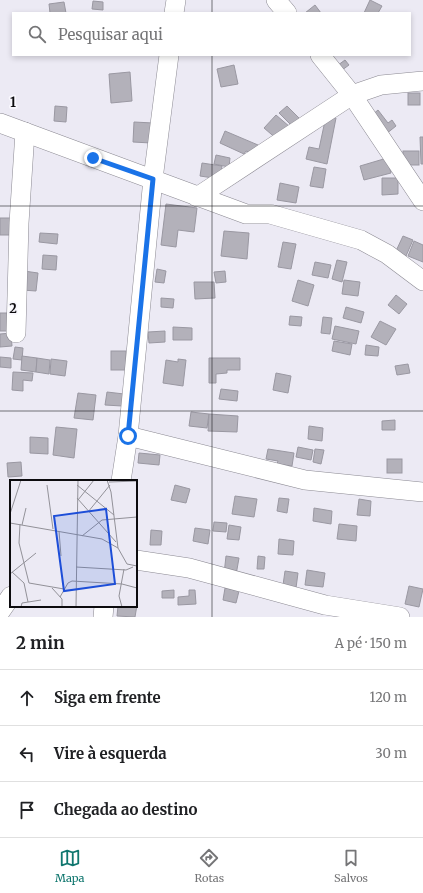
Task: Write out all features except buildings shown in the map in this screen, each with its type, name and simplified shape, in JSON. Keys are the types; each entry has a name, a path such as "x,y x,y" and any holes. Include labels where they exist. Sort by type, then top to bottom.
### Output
{"street":[{"path":"174,12 176,0"},
{"path":"121,480 128,436 153,179 169,56"},
{"path":"321,56 352,95 423,201"},
{"path":"197,197 352,95 381,85 423,81"},
{"path":"0,123 246,214 270,214 361,240 387,254 423,281"},
{"path":"16,333 19,222 25,132"},
{"path":"128,436 305,480 423,492"},
{"path":"137,560 189,568 325,605 400,617"},
{"path":"103,617 104,607"}],"route":[{"path":"93,158 153,179 128,436"}]}
